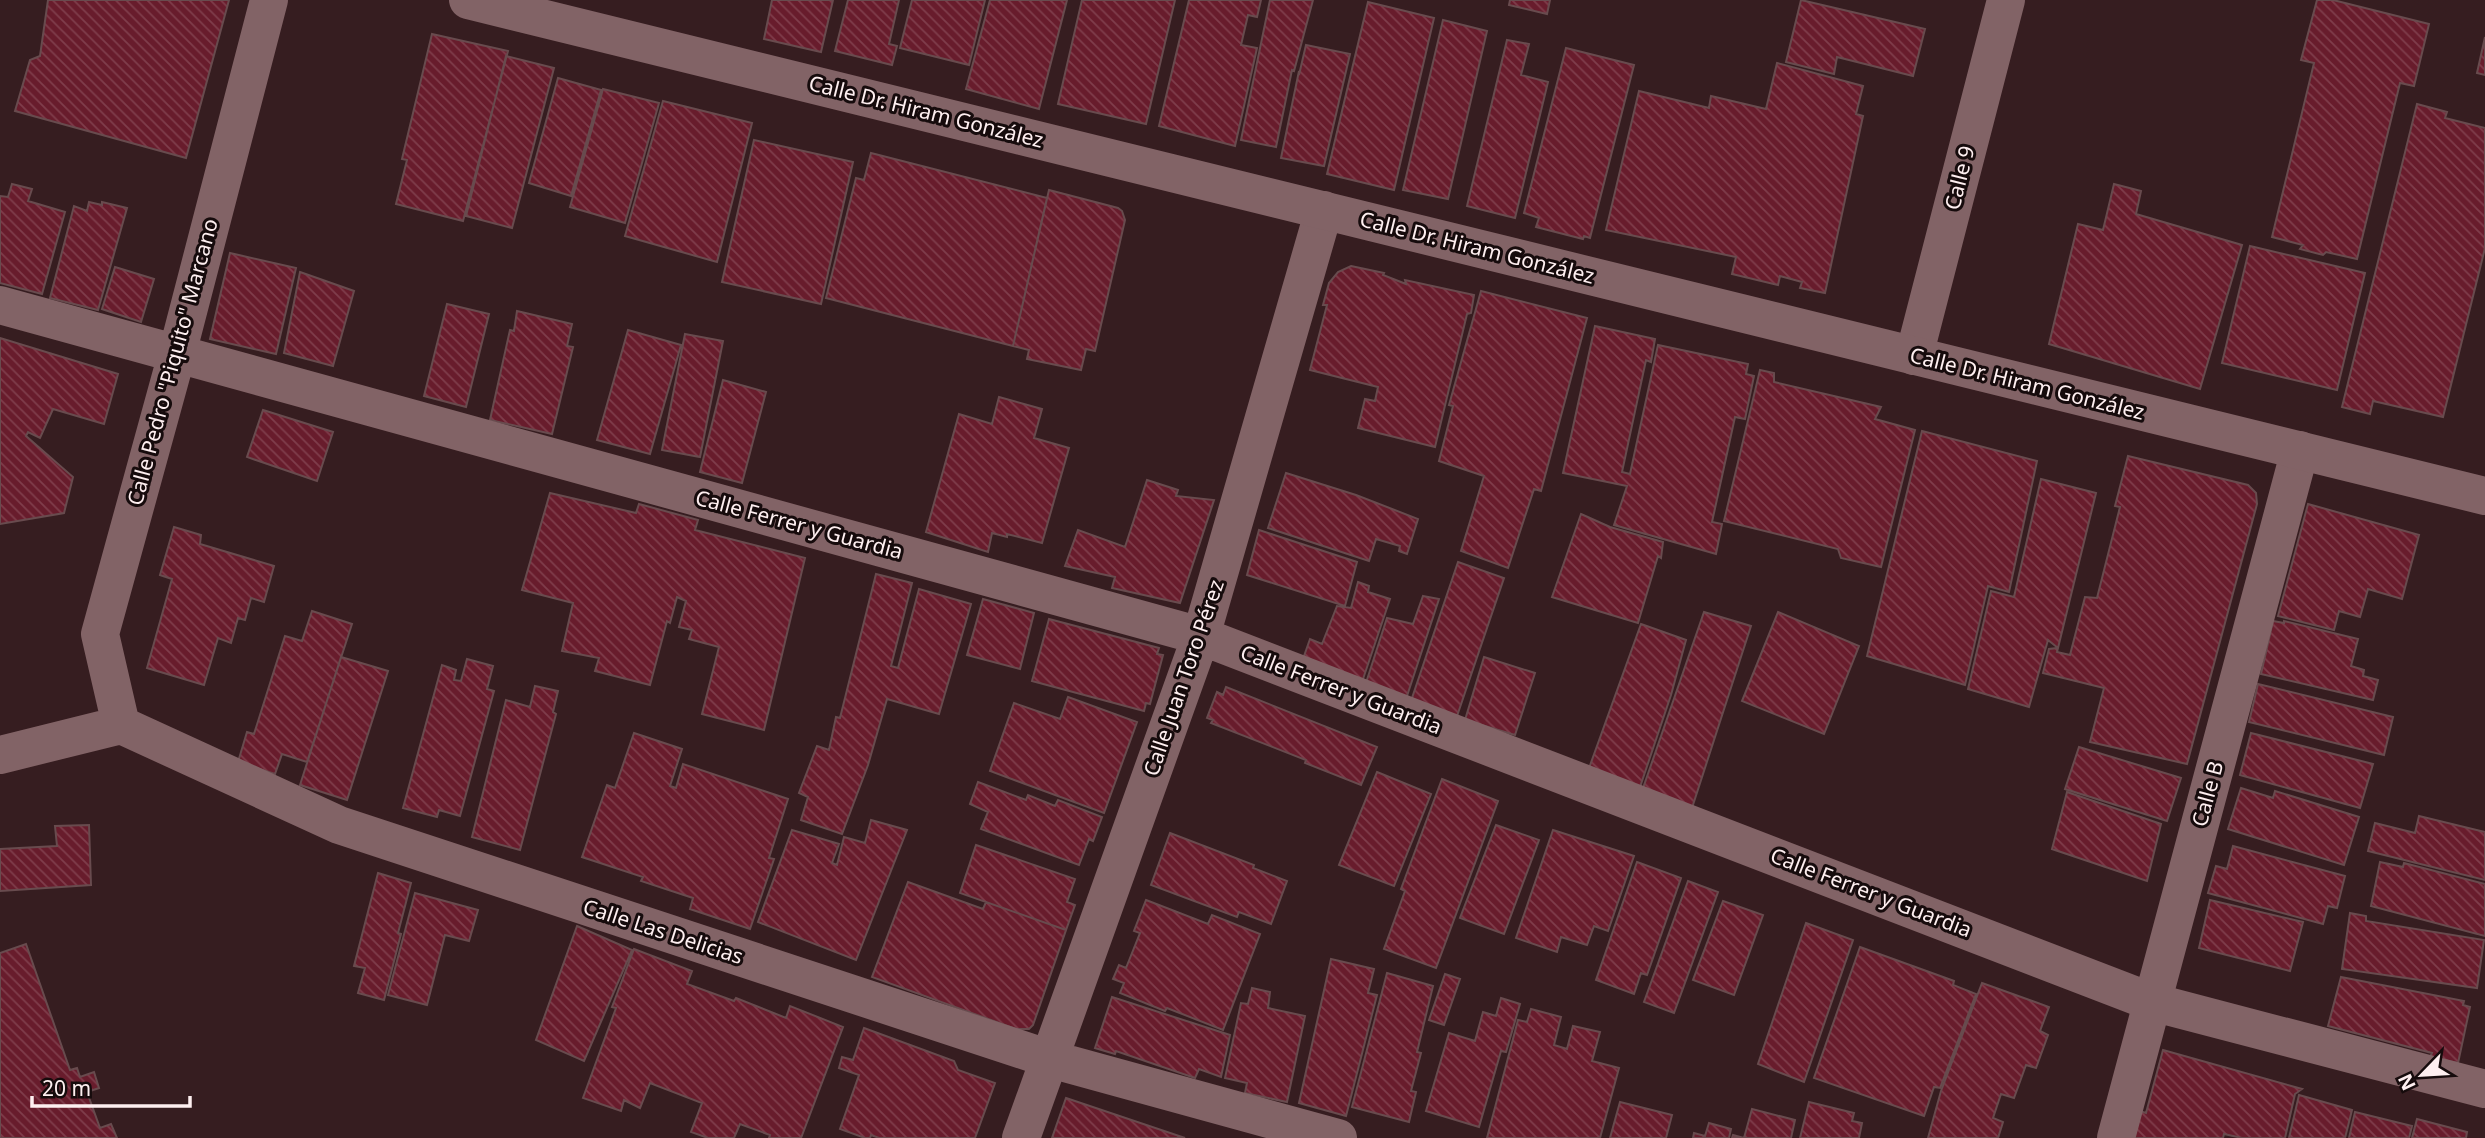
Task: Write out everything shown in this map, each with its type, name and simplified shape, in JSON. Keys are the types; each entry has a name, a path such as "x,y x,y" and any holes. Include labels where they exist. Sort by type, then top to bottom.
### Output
{"street":[{"name":"Calle Pedro \"Piquito\" Marcano","path":"121,725 100,634 177,354 269,0"},
{"name":"Calle Dr. Hiram González","path":"468,0 2485,496"},
{"name":"Calle 9","path":"1914,356 2006,0"},
{"name":"Calle Juan Toro Pérez","path":"1021,1138 1201,636 1324,210"},
{"name":"Calle Ferrer y Guardia","path":"0,304 1201,636 2152,1002 2484,1084"},
{"name":"Calle B","path":"2116,1138 2300,450"},
{"path":"0,755 121,725"},
{"name":"Calle Las Delicias","path":"121,725 339,825 1050,1059 1338,1138"}],"building":[{"path":"48,0 229,0 186,158 15,111 30,60 40,56"},
{"path":"772,0 833,0 821,52 764,39"},
{"path":"848,0 899,0 889,44 897,46 892,65 835,51"},
{"path":"912,0 985,0 969,65 900,48"},
{"path":"990,0 1067,0 1039,109 966,89"},
{"path":"1082,0 1175,0 1146,124 1058,104"},
{"path":"1189,0 1261,0 1257,17 1248,15 1241,45 1257,48 1235,146 1159,126"},
{"path":"1270,0 1313,0 1294,71 1292,70 1276,147 1241,140"},
{"path":"1510,0 1550,0 1547,14 1509,5"},
{"path":"1801,0 1925,29 1913,76 1837,57 1834,74 1786,62"},
{"path":"2317,0 2333,0 2429,24 2414,86 2400,83 2357,259 2326,252 2323,255 2300,249 2303,245 2272,237 2314,63 2301,60"},
{"path":"1368,2 1434,18 1394,190 1327,174"},
{"path":"1443,20 1487,31 1448,199 1403,190"},
{"path":"432,34 508,51 463,221 396,204 407,160 402,159"},
{"path":"2485,37 2485,75 2477,73"},
{"path":"1507,40 1529,44 1521,75 1548,82 1515,218 1467,206"},
{"path":"1306,45 1350,54 1324,166 1281,158"},
{"path":"1566,48 1634,65 1590,238 1584,236 1583,239 1536,227 1539,218 1524,213"},
{"path":"506,56 554,68 512,228 466,216"},
{"path":"1777,63 1863,86 1856,114 1863,116 1825,293 1800,288 1802,282 1780,276 1778,285 1732,274 1736,257 1606,230 1639,91 1709,108 1711,96 1766,109"},
{"path":"558,78 601,90 571,196 529,183"},
{"path":"603,89 659,103 625,223 570,207"},
{"path":"663,101 752,123 717,262 625,236"},
{"path":"2417,104 2447,112 2445,118 2485,128 2485,248 2443,417 2373,401 2370,414 2342,407"},
{"path":"754,140 853,162 821,304 722,282"},
{"path":"871,153 1047,198 1013,346 826,298 856,178 864,180"},
{"path":"12,184 32,189 28,201 65,212 42,294 0,283 0,196 8,197"},
{"path":"2114,184 2141,191 2136,214 2242,245 2200,389 2049,344 2078,224 2103,230"},
{"path":"1049,190 1118,208 1125,220 1095,351 1086,349 1081,370 1027,359 1029,350 1013,346"},
{"path":"89,202 127,208 98,310 50,298 74,206 87,211"},
{"path":"2250,246 2365,273 2337,390 2222,363"},
{"path":"230,253 296,268 276,354 210,339"},
{"path":"1351,266 1384,273 1383,275 1406,284 1405,280 1474,295 1435,447 1358,428 1365,399 1375,401 1378,387 1310,370 1327,305 1323,305 1329,283 1338,272"},
{"path":"115,267 154,279 141,322 102,309"},
{"path":"300,272 354,291 333,366 284,353"},
{"path":"1481,291 1587,318 1541,491 1534,489 1508,568 1461,551 1484,476 1439,461 1453,406 1449,405"},
{"path":"447,304 489,314 466,407 424,396"},
{"path":"517,311 572,324 567,346 573,347 552,434 490,420 510,330 514,331"},
{"path":"1595,326 1655,339 1651,362 1646,360 1622,472 1630,474 1658,345 1748,364 1746,374 1754,376 1745,419 1735,417 1712,522 1722,524 1716,554 1614,525 1627,486 1563,473"},
{"path":"628,330 681,345 650,454 597,440"},
{"path":"685,334 723,341 700,457 662,450"},
{"path":"0,338 118,374 104,424 53,409 40,438 28,432 26,436 73,477 64,513 0,524"},
{"path":"1760,370 1774,373 1774,382 1881,407 1875,419 1915,430 1881,567 1841,558 1838,549 1724,521"},
{"path":"723,380 766,392 742,483 700,472"},
{"path":"999,397 1042,409 1034,438 1069,448 1042,543 992,533 988,552 926,532 959,414 992,424"},
{"path":"263,410 333,432 317,481 247,457"},
{"path":"1922,431 2037,461 2009,592 1988,586 1965,685 1867,656"},
{"path":"2128,456 2248,485 2256,493 2257,504 2187,764 2090,742 2104,688 2043,673 2049,649 2058,648 2057,652 2070,655 2085,597 2097,598 2120,507 2115,506"},
{"path":"1286,473 1356,495 1418,519 1407,554 1399,551 1400,546 1376,539 1369,561 1268,528"},
{"path":"2041,479 2096,493 2058,648 2048,640 2029,707 1968,689 1991,591 2014,597"},
{"path":"1147,480 1178,490 1176,496 1214,500 1180,603 1112,588 1115,577 1065,566 1078,530 1125,547"},
{"path":"550,493 636,513 639,504 698,520 695,530 805,558 764,730 702,714 719,647 689,639 692,630 679,627 686,601 677,597 670,623 667,621 650,685 595,671 599,658 562,651 573,603 522,590"},
{"path":"2308,504 2419,535 2402,599 2368,589 2360,617 2339,611 2334,630 2278,616"},
{"path":"1581,514 1610,527 1663,542 1661,558 1658,556 1638,623 1552,597"},
{"path":"174,527 201,535 200,544 274,566 264,602 251,598 245,620 238,618 231,643 218,638 204,685 147,668 172,579 160,575"},
{"path":"1259,530 1357,562 1345,606 1247,575"},
{"path":"1458,562 1504,578 1455,722 1410,704"},
{"path":"876,574 912,583 891,666 898,668 919,589 971,604 939,714 887,699 868,765 842,834 801,820 808,797 799,793 817,746 829,750 836,717 840,718"},
{"path":"1358,582 1369,586 1368,592 1390,599 1361,685 1303,659 1310,639 1322,644 1337,606 1351,608"},
{"path":"1423,596 1439,599 1405,702 1364,689 1387,618 1413,624"},
{"path":"983,599 1034,613 1020,669 967,655"},
{"path":"312,611 352,624 307,762 282,754 275,774 238,762 247,732 254,734 285,636 302,641"},
{"path":"1704,612 1751,626 1691,811 1641,794"},
{"path":"1778,612 1859,646 1824,734 1742,701"},
{"path":"1049,619 1159,648 1157,654 1163,655 1150,704 1146,703 1144,711 1032,681"},
{"path":"2273,621 2284,621 2358,639 2351,666 2364,670 2363,676 2378,680 2373,700 2261,674"},
{"path":"1641,624 1686,640 1671,695 1639,790 1588,771"},
{"path":"341,657 388,671 347,800 300,785"},
{"path":"1484,657 1535,673 1515,735 1465,720"},
{"path":"467,659 493,666 487,689 494,691 460,816 439,810 437,817 403,808 442,665 456,670 454,680 461,681"},
{"path":"2258,684 2393,717 2384,755 2249,722"},
{"path":"535,686 558,691 553,712 556,714 520,850 472,837 506,700 530,707"},
{"path":"1226,687 1377,747 1361,785 1211,723 1213,720 1207,718 1217,692 1223,695"},
{"path":"1068,697 1137,722 1104,813 990,771 1014,703 1060,719"},
{"path":"634,733 682,749 670,786 676,788 683,764 788,799 769,858 774,859 750,929 690,909 693,898 641,881 643,877 582,857 607,785 615,788"},
{"path":"2251,733 2373,764 2360,808 2240,775"},
{"path":"2079,747 2181,778 2167,821 2065,789"},
{"path":"1377,772 1431,794 1394,886 1339,865"},
{"path":"1442,779 1498,801 1436,968 1384,949 1405,891 1401,889"},
{"path":"978,782 1026,800 1028,795 1055,806 1058,800 1102,817 1093,841 1089,839 1079,865 981,829 988,812 970,804"},
{"path":"2241,788 2273,798 2275,791 2359,817 2344,865 2228,829"},
{"path":"2067,792 2161,824 2147,881 2052,849"},
{"path":"2419,816 2485,832 2485,880 2368,851 2375,823 2415,833"},
{"path":"871,820 907,830 856,960 758,922 792,830 839,844 832,863 837,865 844,837 865,843"},
{"path":"89,825 91,885 0,891 0,849 57,846 55,826"},
{"path":"1496,825 1539,840 1504,934 1460,918"},
{"path":"1553,830 1634,856 1608,931 1594,926 1587,945 1561,937 1557,952 1516,938"},
{"path":"1170,833 1254,865 1253,868 1287,881 1271,924 1239,912 1237,917 1151,885"},
{"path":"976,845 1075,879 1067,902 1075,905 1066,930 960,893"},
{"path":"2233,846 2345,876 2337,908 2328,906 2323,924 2208,893 2216,866 2227,869"},
{"path":"1637,862 1681,878 1647,975 1641,973 1634,994 1596,980"},
{"path":"2380,862 2403,867 2404,863 2485,884 2485,936 2371,906"},
{"path":"378,873 411,883 384,1000 358,993 365,968 354,966"},
{"path":"1688,881 1718,892 1674,1013 1644,1002"},
{"path":"908,882 983,909 986,902 1066,930 1033,1025 1029,1029 1016,1029 872,977"},
{"path":"415,893 478,910 469,941 445,935 427,1005 388,995"},
{"path":"1146,900 1208,924 1212,915 1260,934 1223,1030 1120,993 1124,983 1113,979 1119,965 1126,968 1140,933 1134,931"},
{"path":"2210,900 2303,922 2290,971 2199,948"},
{"path":"1723,901 1763,915 1734,995 1693,980"},
{"path":"2350,913 2366,916 2366,921 2484,940 2477,988 2342,969"},
{"path":"1806,923 1853,940 1804,1082 1758,1064"},
{"path":"577,926 632,950 584,1061 536,1040"},
{"path":"26,944 70,1070 77,1068 80,1077 94,1072 99,1088 87,1092 100,1128 111,1124 117,1138 0,1138 0,953"},
{"path":"1860,947 1954,981 1953,985 1976,994 1940,1088 1934,1087 1924,1116 1814,1078"},
{"path":"634,949 692,971 687,984 734,1001 736,998 786,1018 790,1006 843,1027 801,1138 769,1138 770,1135 740,1124 734,1138 708,1138 691,1132 702,1103 650,1083 640,1108 624,1100 621,1111 583,1098"},
{"path":"1331,959 1374,969 1368,993 1377,995 1346,1116 1299,1103"},
{"path":"1387,973 1433,986 1417,1052 1421,1053 1411,1091 1416,1092 1409,1122 1352,1107"},
{"path":"1445,974 1460,979 1444,1025 1429,1020"},
{"path":"2341,977 2464,1001 2463,1005 2470,1007 2458,1063 2430,1057 2432,1053 2328,1026"},
{"path":"1982,983 2049,1007 2040,1031 2048,1035 2036,1068 2026,1065 2014,1098 2001,1094 1993,1118 2003,1122 1998,1138 1928,1138 1941,1091"},
{"path":"1252,988 1270,992 1268,1008 1305,1016 1287,1102 1245,1093 1247,1083 1225,1078 1241,1003 1248,1004"},
{"path":"1112,997 1230,1035 1221,1077 1199,1069 1195,1078 1116,1051 1115,1054 1095,1048"},
{"path":"1501,998 1520,1004 1506,1052 1501,1051 1479,1127 1426,1111 1449,1033 1475,1041 1483,1012 1496,1016"},
{"path":"1531,1009 1561,1017 1554,1045 1567,1049 1573,1026 1600,1032 1592,1061 1619,1068 1600,1138 1487,1138 1518,1020 1527,1022"},
{"path":"864,1028 954,1061 958,1070 995,1083 975,1138 879,1138 871,1135 870,1138 865,1138 840,1129 859,1075 839,1068 842,1057 853,1060"},
{"path":"2163,1050 2302,1089 2295,1094 2285,1138 2242,1138 2224,1134 2223,1138 2133,1138 2140,1111 2146,1113"},
{"path":"2299,1095 2352,1110 2345,1138 2289,1138"},
{"path":"1066,1098 1185,1138 1052,1138"},
{"path":"1620,1102 1672,1115 1666,1138 1610,1138"},
{"path":"1809,1102 1854,1113 1852,1121 1862,1123 1859,1138 1800,1138"},
{"path":"1752,1109 1795,1120 1791,1138 1744,1138"},
{"path":"2355,1112 2412,1126 2409,1138 2349,1138"},
{"path":"2417,1119 2467,1132 2466,1138 2412,1138"},
{"path":"1709,1123 1731,1129 1729,1138 1693,1138 1694,1133 1705,1136"}]}
